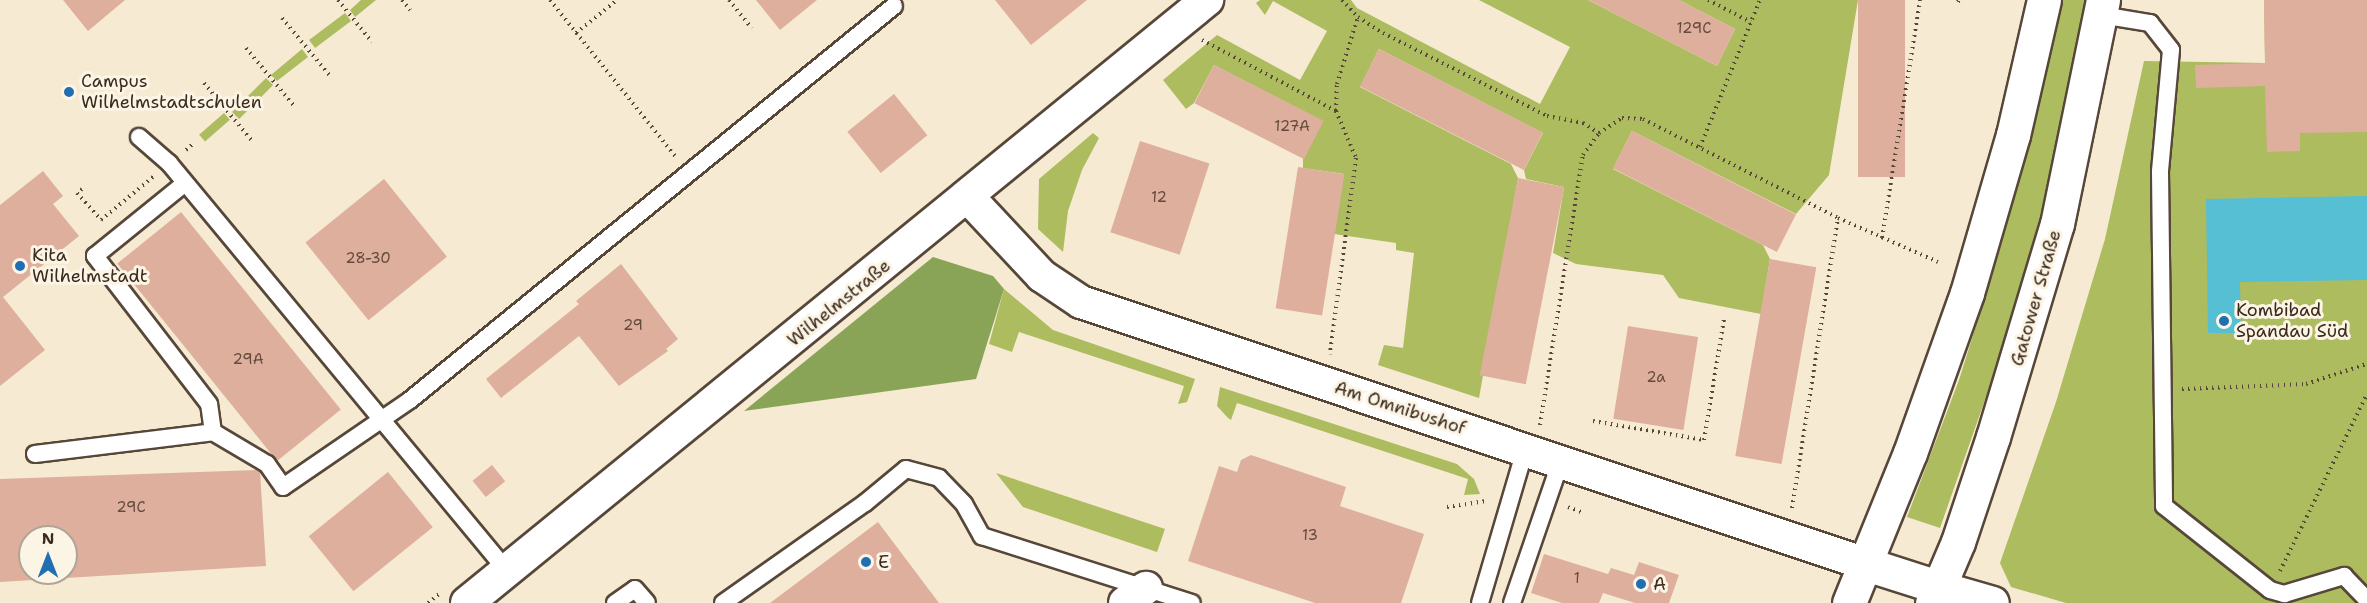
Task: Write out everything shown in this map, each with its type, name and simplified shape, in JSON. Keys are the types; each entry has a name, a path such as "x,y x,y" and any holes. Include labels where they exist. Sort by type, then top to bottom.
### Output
{"main road":[{"path":"1849,603 1910,453 1967,293 2013,135 2044,0"},
{"name":"Gatower Straße","path":"1935,595 1993,436 2057,224 2102,7"},
{"path":"1866,564 1935,595"}],"street":[{"name":"Wilhelmstraße","path":"467,603 508,572 1207,0"},
{"name":"Am Omnibushof","path":"968,197 1042,276 1081,302 1533,438 1561,461 1866,564"},
{"path":"1935,595 1993,603"}],"lane":[{"path":"35,454 213,432 267,464 283,487 382,422 894,6"},
{"path":"2102,7 2150,23 2171,50 2160,172 2164,506 2270,590 2284,594 2343,576 2367,600"},
{"path":"139,137 169,163 508,572"},
{"path":"185,183 95,256 209,404 213,432"},
{"path":"1480,603 1533,438"},
{"path":"1512,603 1561,461"},
{"path":"723,603 865,503 906,469 939,478 964,504 982,536 1135,595 1192,603"},
{"path":"615,603 636,589 648,603"}],"path":[{"path":"338,0 372,42"},
{"path":"402,0 410,10"},
{"path":"550,0 689,173"},
{"path":"576,33 617,0"},
{"path":"729,0 752,28"},
{"path":"1342,0 1358,17 1547,116 1583,123 1599,133"},
{"path":"1708,0 1751,22"},
{"path":"1700,147 1760,0"},
{"path":"1882,238 1920,0"},
{"path":"1329,357 1356,158 1336,111 1337,84 1358,17"},
{"path":"282,18 331,76"},
{"path":"1196,37 1336,111"},
{"path":"246,48 295,107"},
{"path":"204,83 253,142"},
{"path":"1533,438 1583,155 1599,133 1622,118 1643,119 1838,218 1938,262"},
{"path":"82,189 77,193 100,220 194,143"},
{"path":"1792,508 1838,218"},
{"path":"1593,421 1704,440 1724,319"},
{"path":"2162,390 2306,384 2367,364"},
{"path":"2270,590 2367,394"},
{"path":"1447,507 1488,501"}],"green space":[{"path":"361,0 376,0 355,17 350,10"},
{"path":"1260,0 1351,0 1357,8 1540,104 1570,47 1479,0 1588,0 1717,66 1735,29 1679,0 1858,0 1829,175 1796,214 1632,131 1613,169 1763,245 1770,259 1761,314 1679,298 1663,275 1576,264 1553,253 1564,187 1526,179 1524,170 1543,133 1379,49 1360,87 1511,164 1518,178 1479,398 1378,365 1384,345 1403,348 1414,253 1396,250 1396,243 1334,234 1344,174 1303,168 1303,159 1322,121 1214,65 1194,103 1186,109 1163,80 1217,35 1300,80 1327,31 1273,1 1265,15 1256,3"},
{"path":"2062,0 2086,0 2051,176 2007,337 1940,528 1907,517 1959,380 1995,265 2028,148"},
{"name":"Kombibad Spandau Süd","path":"2264,0 2367,0 2367,603 2066,603 2011,587 2000,563 2056,402 2105,239 2144,61 2265,63"},
{"path":"345,13 351,21 315,48 309,40"},
{"path":"302,49 308,57 277,81 271,75"},
{"path":"266,78 273,85 239,119 232,112"},
{"path":"224,113 230,120 205,141 199,135"},
{"path":"1093,133 1099,138 1082,170 1068,211 1063,252 1038,229 1039,179"},
{"path":"933,257 993,276 1004,289 976,379 744,411"},
{"path":"1004,289 1053,330 1195,379 1187,402 1178,404 1184,386 1019,332 1012,352 989,344"},
{"path":"1220,387 1457,464 1474,479 1480,494 1464,495 1468,479 1237,403 1231,420 1217,406"},
{"path":"996,473 1165,529 1157,552 1023,507"}],"water":[{"path":"2367,196 2367,280 2240,282 2241,333 2208,333 2206,199"}],"building":[{"path":"63,0 125,0 88,31"},
{"path":"756,0 817,0 780,30"},
{"path":"995,0 1087,0 1031,45"},
{"path":"1588,0 1679,0 1735,29 1717,66"},
{"path":"1858,0 1905,0 1905,177 1858,177"},
{"path":"2264,0 2367,0 2367,132 2300,133 2300,151 2267,152 2265,86 2196,88 2195,65 2265,63"},
{"path":"1379,49 1543,133 1524,170 1360,86"},
{"path":"1214,65 1324,121 1304,159 1194,103"},
{"path":"894,94 927,135 881,173 847,132"},
{"path":"1632,131 1796,215 1777,252 1613,168"},
{"path":"1140,141 1209,164 1180,255 1110,232"},
{"path":"1298,167 1344,174 1322,316 1276,308"},
{"name":"Kita Wilhelmstadt","path":"43,171 63,196 53,204 79,236 3,297 45,350 0,386 0,205"},
{"path":"1518,178 1564,187 1526,384 1480,375"},
{"path":"384,179 447,257 368,320 306,243"},
{"path":"181,212 341,409 277,461 117,264"},
{"path":"1770,259 1816,267 1782,464 1735,456"},
{"path":"621,264 678,339 666,349 668,351 619,386 579,336 501,398 486,379 579,304 576,301"},
{"path":"1628,326 1698,337 1683,430 1613,419"},
{"path":"1251,455 1346,487 1340,506 1424,534 1401,603 1315,603 1188,561 1219,466 1237,472 1241,460"},
{"path":"492,465 505,481 486,497 473,481"},
{"path":"256,470 260,472 266,566 78,577 78,525 18,525 18,581 0,582 0,479"},
{"path":"388,472 433,527 353,591 309,536"},
{"name":"E","path":"878,522 939,603 770,603"},
{"path":"1544,554 1608,574 1611,568 1634,575 1639,562 1679,575 1669,603 1635,603 1603,593 1599,603 1562,603 1531,593"}],"place":[{"name":"Campus Wilhelmstadtschulen","path":"69,92"},
{"name":"Kita Wilhelmstadt","path":"20,266"},
{"name":"Kombibad Spandau Süd","path":"2224,321"},
{"name":"E","path":"866,562"},
{"name":"A","path":"1641,584"}]}
